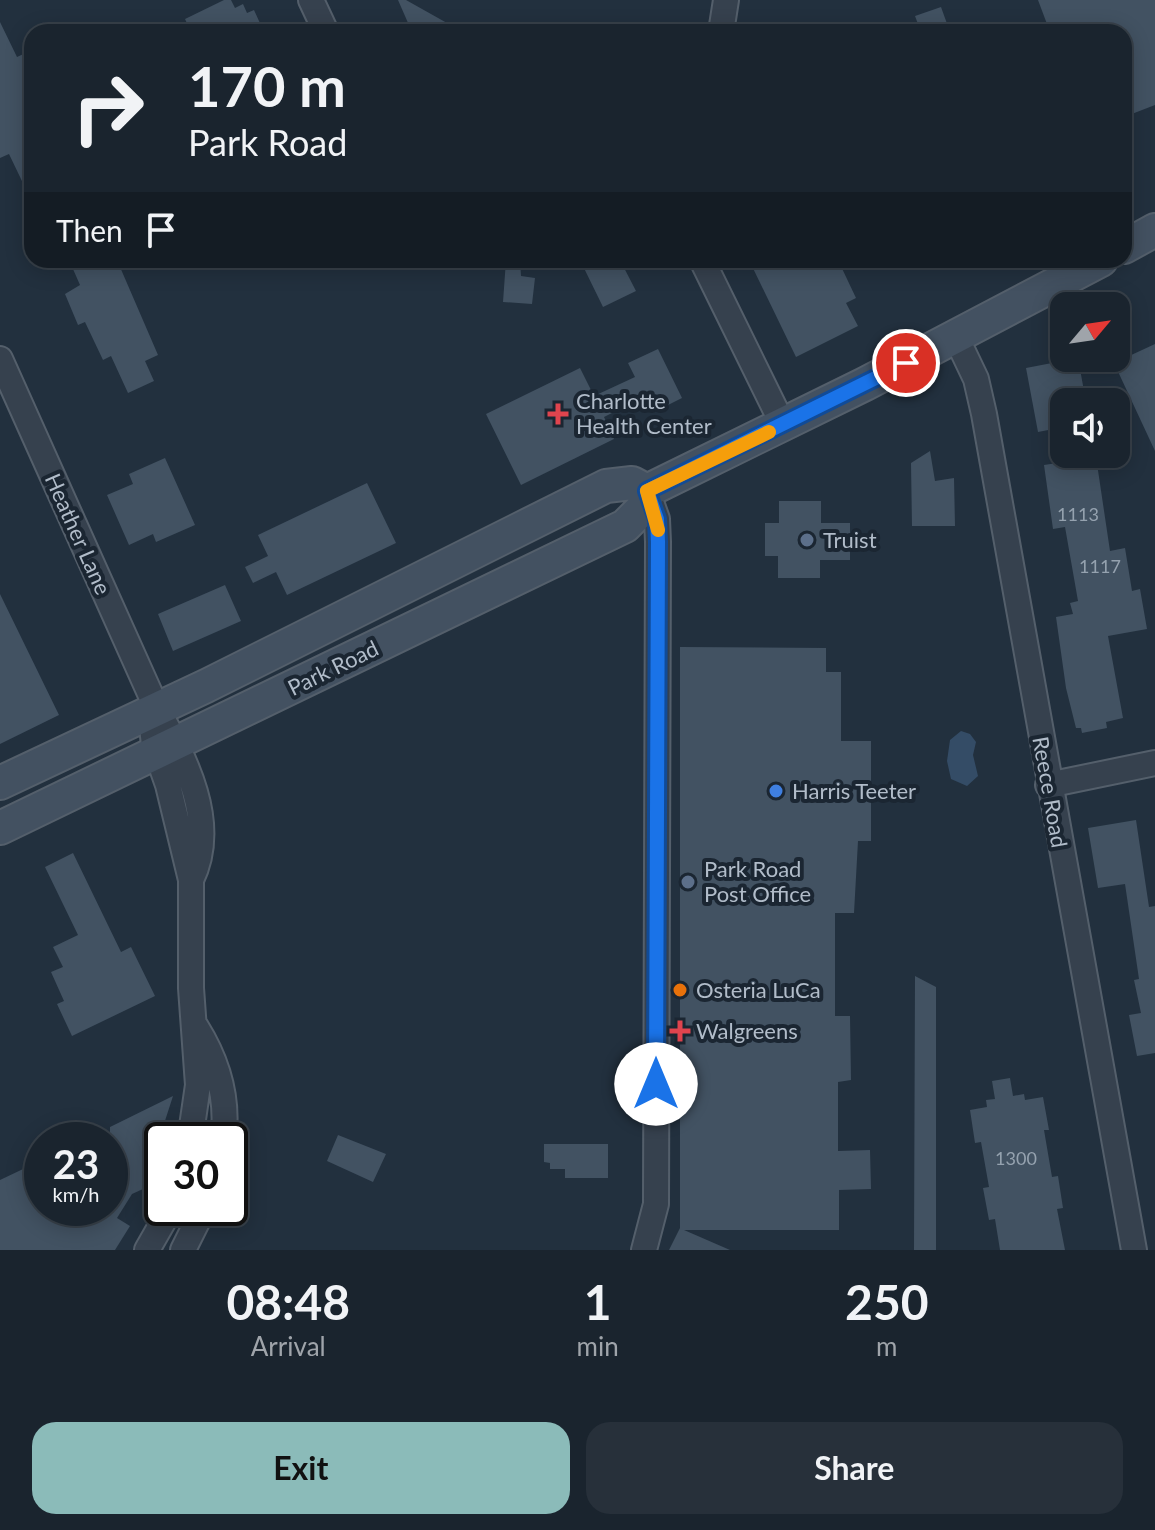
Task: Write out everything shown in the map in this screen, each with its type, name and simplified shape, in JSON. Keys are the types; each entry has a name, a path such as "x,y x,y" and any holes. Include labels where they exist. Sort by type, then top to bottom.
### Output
{"main road":[{"path":"1132,243 1155,230"},
{"path":"643,481 783,425 1086,268"},
{"name":"Park Road","path":"0,783 157,709 606,486 622,481 643,481 644,507 625,526 0,828"}],"street":[{"path":"311,0 322,24"},
{"path":"722,24 726,0"},
{"path":"706,268 783,425"},
{"name":"Reece Road","path":"956,337 978,385 1134,1250"},
{"name":"Heather Lane","path":"0,359 157,709 168,785 191,880 191,988 196,1027"},
{"path":"643,481 657,519 658,542 656,1204 644,1250"},
{"path":"1048,785 1155,763"},
{"path":"193,1122 197,1095 196,1027"},
{"path":"196,1027 211,1053 222,1085 224,1122"},
{"path":"147,1250 161,1226"},
{"path":"183,1250 195,1226"}],"water":[{"path":"961,731 970,734 976,742 973,755 978,776 967,786 951,779 947,761 950,740"}],"building":[{"path":"224,0 231,0 235,8 243,4 247,13 254,10 260,24 187,24 185,19"},
{"path":"398,0 406,0 449,24 408,24"},
{"path":"1038,0 1155,0 1155,105 1132,114 1132,24 1047,24"},
{"path":"941,7 947,24 918,24 915,16"},
{"path":"0,22 17,57 24,54 24,185 9,154 0,158"},
{"path":"73,268 120,268 158,355 145,361 154,381 128,393 111,356 103,360 85,322 78,325 65,294 80,285"},
{"path":"505,268 520,268 521,276 535,278 532,304 503,302"},
{"path":"584,268 624,268 636,291 603,307"},
{"path":"753,268 842,268 856,298 846,303 858,326 796,357"},
{"path":"1155,344 1155,451 1130,397 1130,388 1126,388 1118,372 1130,372 1130,356"},
{"path":"658,349 682,398 652,413 644,397 604,417 614,439 521,485 486,414 580,368 594,396 635,377 628,363"},
{"path":"1050,363 1050,372 1081,372 1083,388 1050,388 1050,430 1038,432 1026,368"},
{"path":"930,451 935,481 954,478 955,526 912,526 911,463"},
{"path":"165,458 195,525 156,542 153,534 129,545 107,495 133,484 129,474"},
{"path":"1050,464 1050,468 1098,468 1110,551 1125,548 1132,591 1140,589 1147,629 1108,636 1123,718 1106,722 1107,728 1082,733 1081,728 1076,728 1066,688 1056,617 1073,614 1070,603 1078,601 1065,527 1053,529 1044,465"},
{"path":"367,483 396,543 287,595 276,572 253,583 245,567 268,556 258,535"},
{"name":"Truist","path":"779,501 821,501 821,523 850,523 850,560 820,560 820,578 778,578 778,556 765,556 765,523 779,523"},
{"path":"225,585 241,621 173,651 158,614"},
{"path":"0,594 59,715 0,744"},
{"path":"680,647 826,648 826,672 841,672 841,741 871,741 871,841 858,841 854,913 835,913 835,1016 850,1016 851,1080 838,1082 838,1151 870,1150 871,1189 839,1190 839,1230 684,1230 730,1250 669,1250 680,1228"},
{"path":"1136,820 1149,907 1155,906 1155,1053 1137,1056 1129,1015 1141,1013 1134,980 1139,979 1125,884 1098,888 1088,828"},
{"path":"73,853 121,952 131,947 155,996 72,1036 57,1004 64,1001 51,972 63,967 53,947 78,935 45,867"},
{"path":"915,976 936,987 936,1250 914,1250"},
{"path":"1010,1078 1013,1096 1024,1094 1025,1100 1043,1097 1049,1130 1044,1130 1052,1177 1058,1176 1063,1208 1057,1209 1065,1250 1000,1250 995,1219 989,1220 983,1188 989,1187 981,1142 975,1143 970,1110 987,1107 986,1100 995,1099 992,1081"},
{"path":"173,1096 165,1122 144,1122 144,1186 128,1200 128,1122 120,1122"},
{"path":"338,1135 386,1154 373,1182 327,1161"},
{"path":"544,1144 608,1144 608,1178 565,1178 565,1169 550,1169 550,1163 544,1162"},
{"path":"24,1169 24,1226 130,1226 115,1250 0,1250 0,1180"}],"slow traffic":[{"path":"658,530 647,491 769,432"}],"place":[{"name":"Charlotte Health Center","path":"558,414"},
{"name":"Truist","path":"807,540"},
{"name":"Harris Teeter","path":"776,791"},
{"name":"Park Road Post Office","path":"688,882"},
{"name":"Osteria LuCa","path":"680,990"},
{"name":"Walgreens","path":"680,1031"}],"route":[{"path":"656,1084 655,689 658,542 657,519 647,491 906,363"}]}
